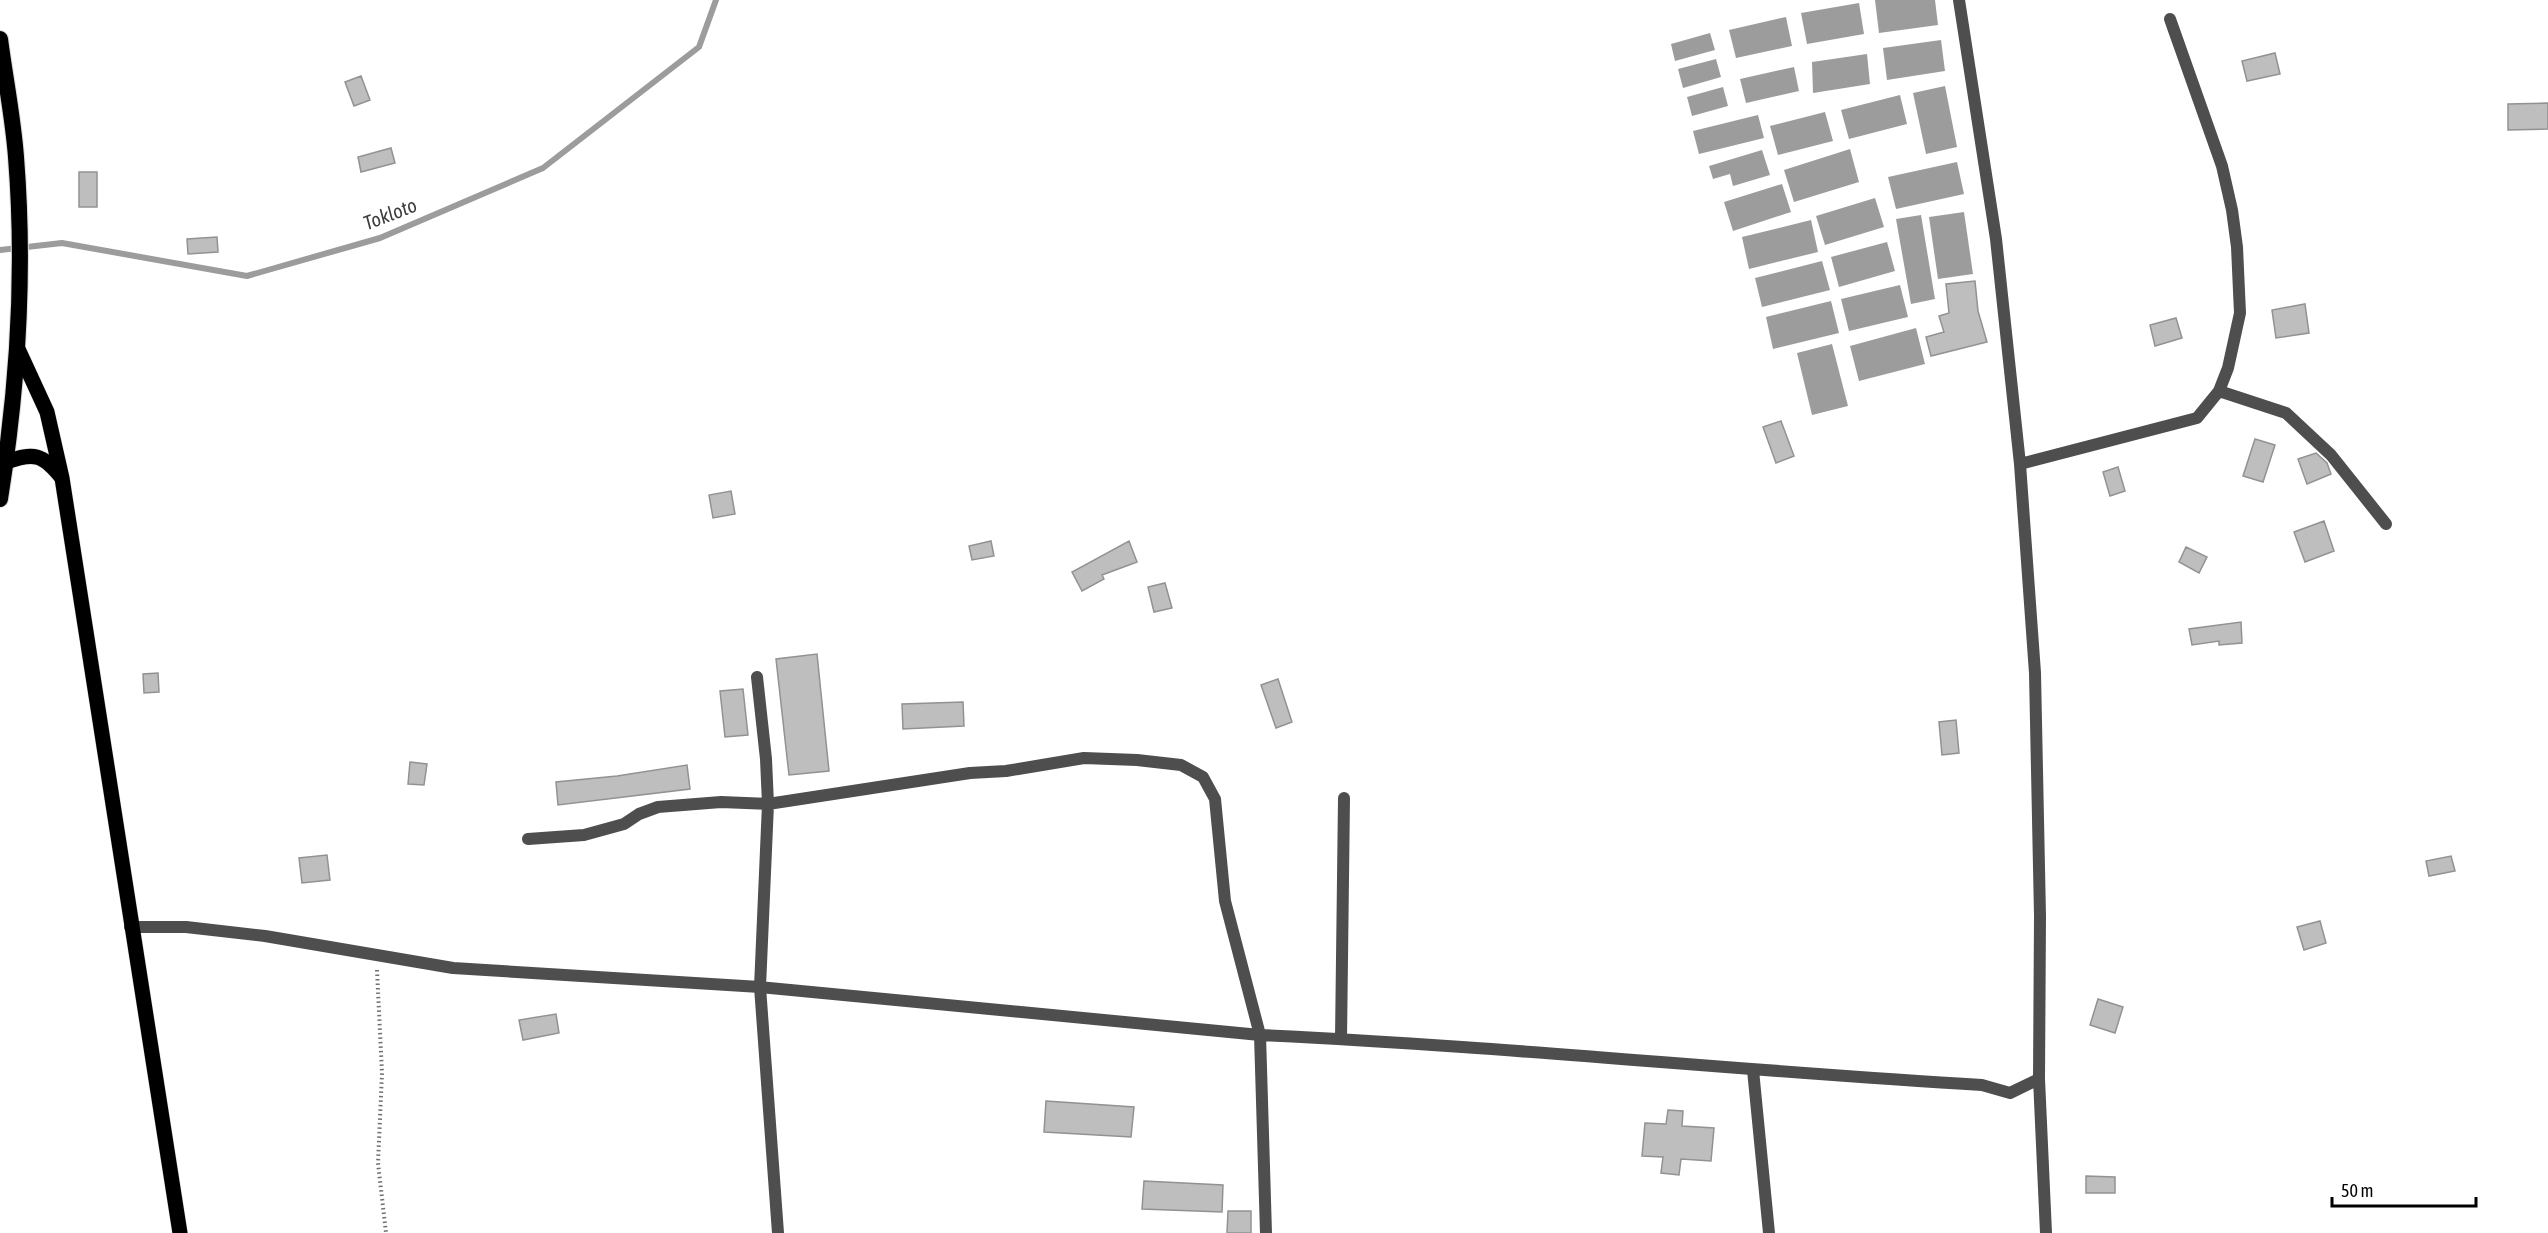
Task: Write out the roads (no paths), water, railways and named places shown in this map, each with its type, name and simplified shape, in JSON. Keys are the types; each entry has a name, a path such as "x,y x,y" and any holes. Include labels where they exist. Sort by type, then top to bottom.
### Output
{"highway":[{"path":"0,39 16,155 19,219 18,349 0,499"}],"main road":[{"path":"18,349 47,412 62,478 130,927 180,1233"},
{"path":"6,462 30,455 42,458 62,478"}],"street":[{"path":"1959,0 1996,239 2020,464 2035,673 2040,916 2039,1079 2046,1233"},
{"path":"2020,464 2197,418 2219,392 2228,368 2240,312 2235,229 2222,166 2170,19"},
{"path":"2219,392 2286,413 2331,455 2386,524"},
{"path":"757,676 766,759 768,804 760,987 778,1233"},
{"path":"528,839 584,835 624,824 639,814 658,807 721,802 768,804 1084,758 1137,760 1181,765 1203,777 1215,799 1225,902 1260,1035 1266,1233"},
{"path":"1341,1039 1344,798"},
{"path":"130,927 186,927 265,936 453,968 760,987 1260,1035 1341,1039 1753,1071 1982,1085 2010,1092 2039,1079"},
{"path":"1753,1071 1769,1233"}],"waterway":[{"name":"Tokloto","path":"0,250 62,243 247,276 380,238 543,168 699,47 716,0"}]}
